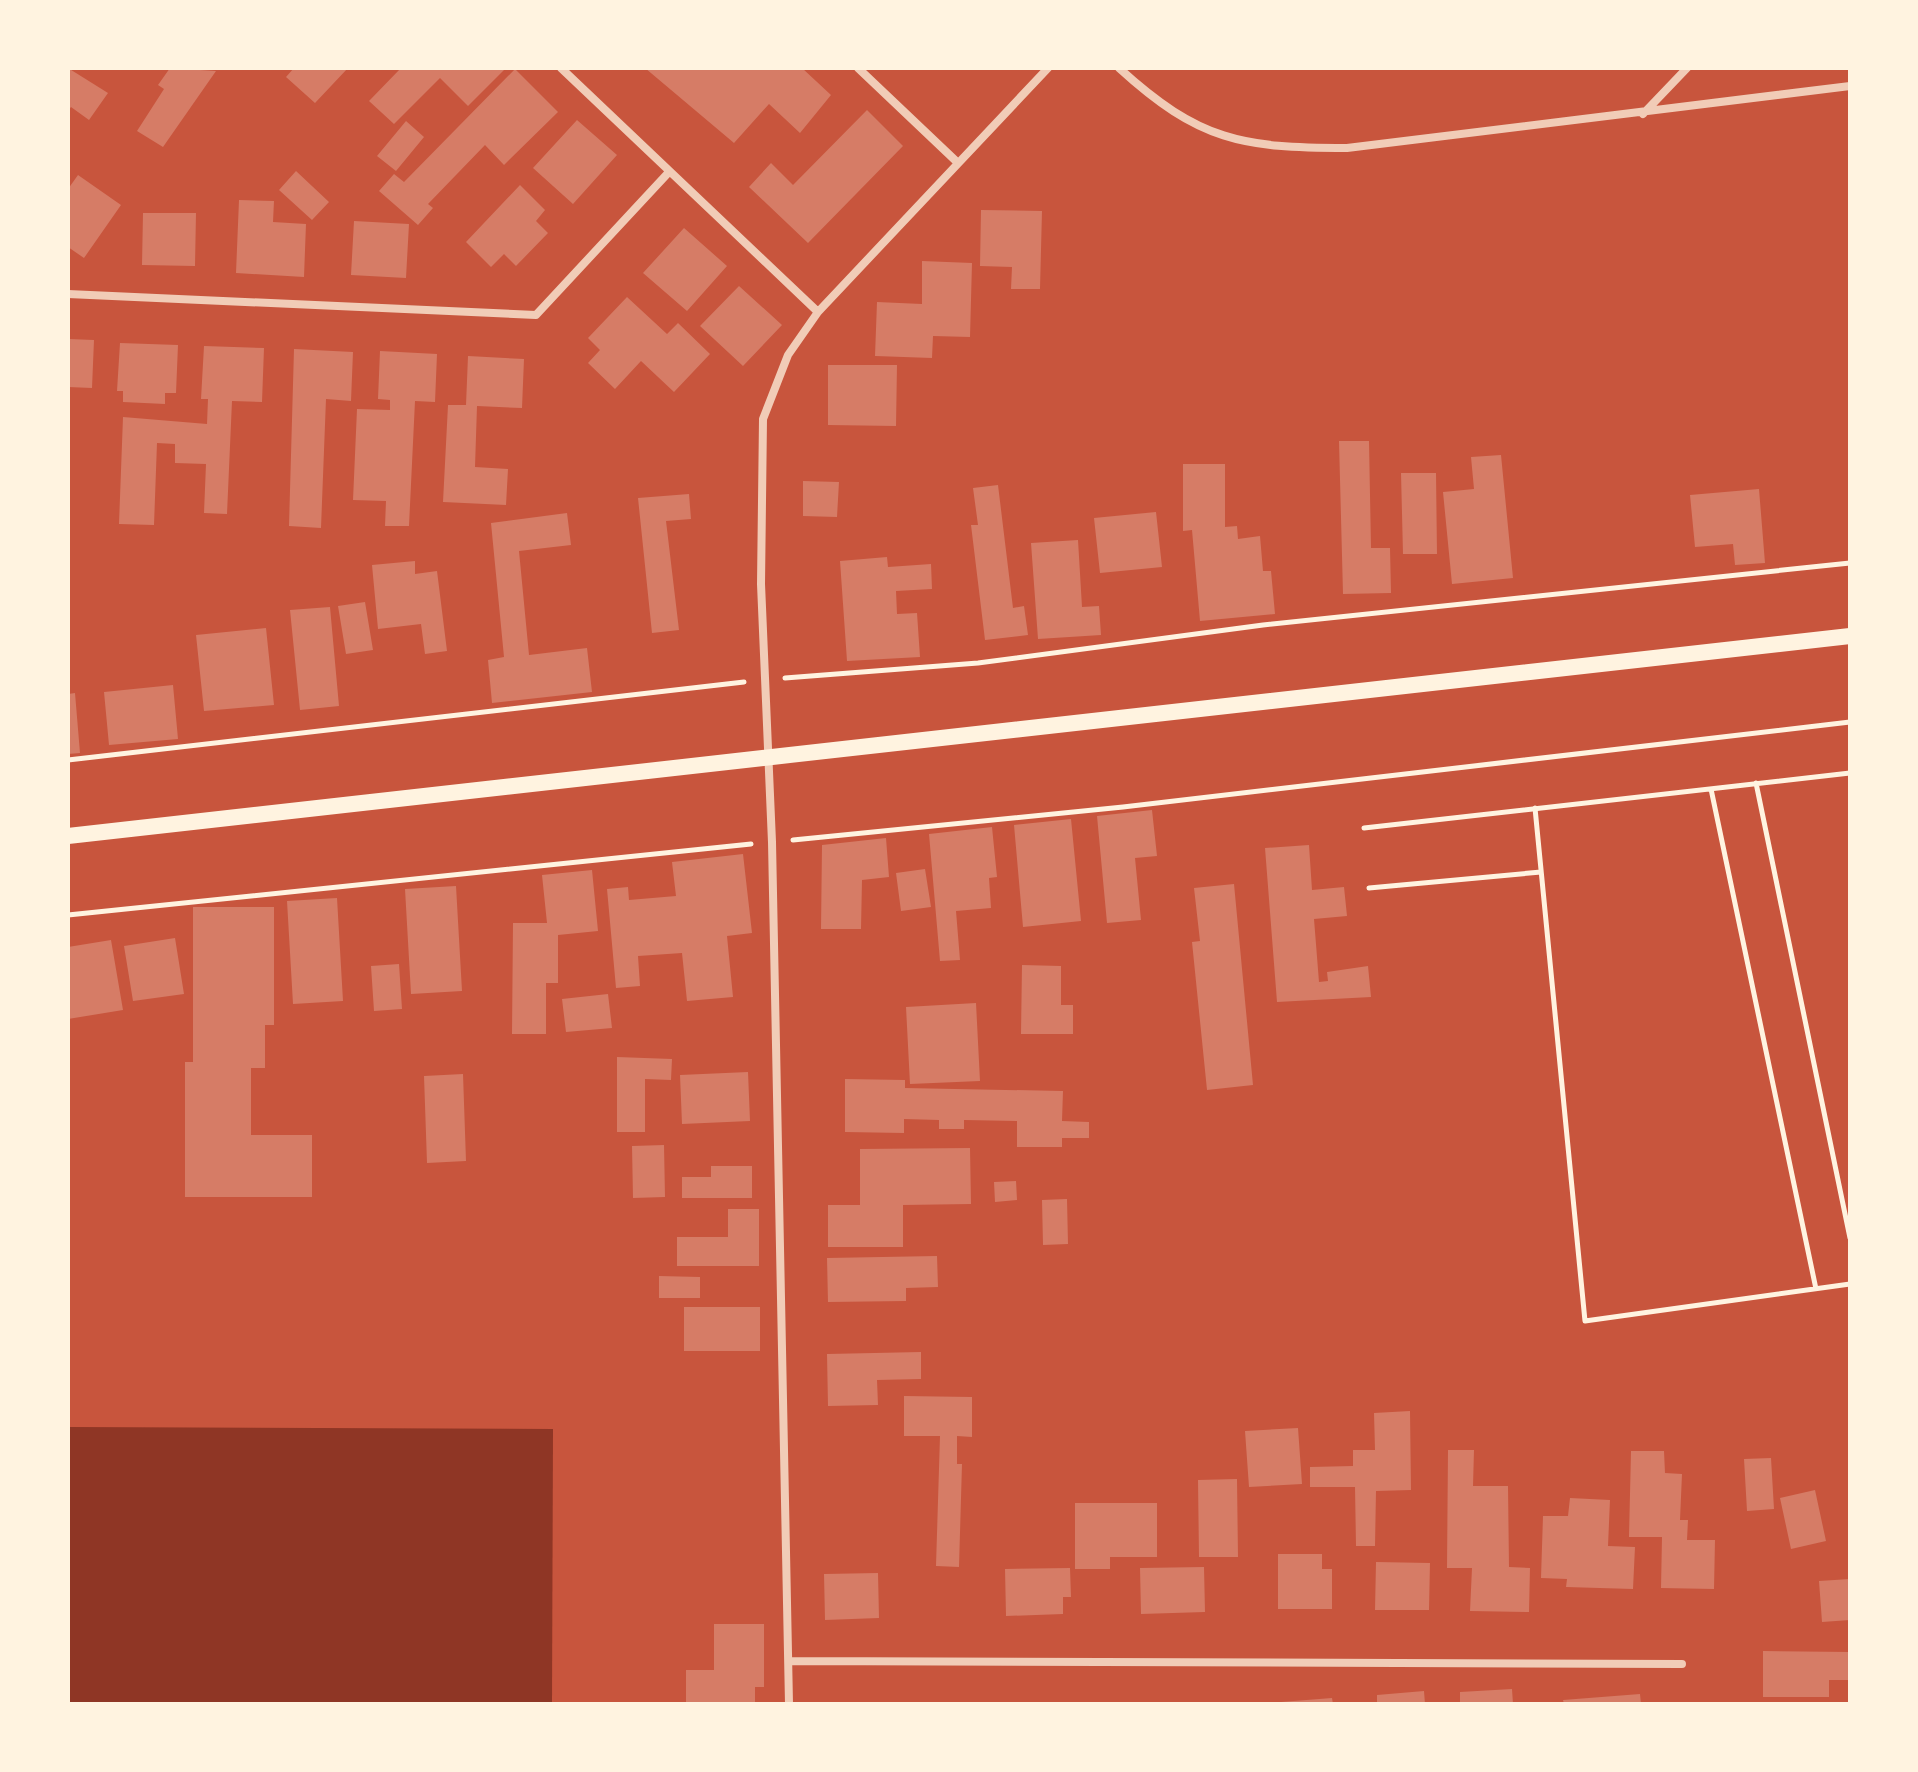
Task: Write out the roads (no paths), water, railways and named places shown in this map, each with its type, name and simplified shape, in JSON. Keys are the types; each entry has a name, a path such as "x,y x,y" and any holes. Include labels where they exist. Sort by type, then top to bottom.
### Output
{"main road":[{"path":"68,836 1850,636"}],"street":[{"path":"561,68 818,312"},
{"path":"858,68 957,162"},
{"path":"789,1704 770,759 761,584 763,419 788,355 818,312 1048,68"},
{"path":"1119,68 1155,101 1183,118 1228,139 1274,148 1347,148 1643,114 1850,86"},
{"path":"1643,114 1687,68"},
{"path":"68,294 536,315 669,172"},
{"path":"789,1661 1682,1664"}]}
